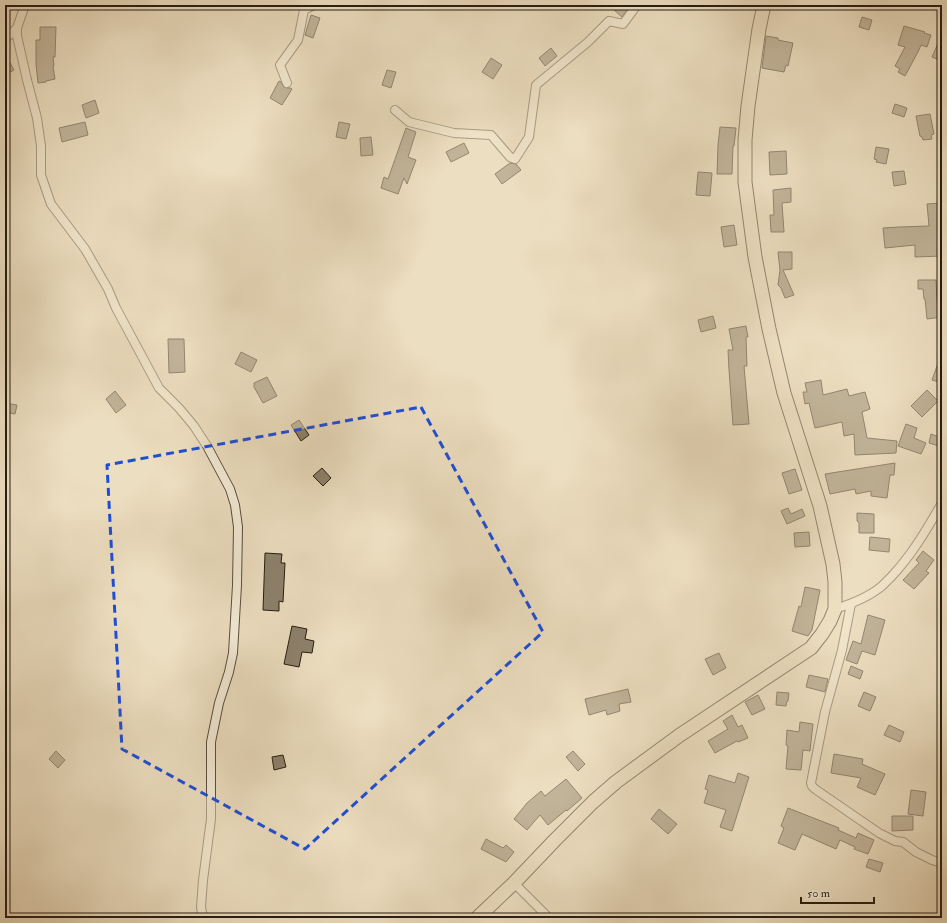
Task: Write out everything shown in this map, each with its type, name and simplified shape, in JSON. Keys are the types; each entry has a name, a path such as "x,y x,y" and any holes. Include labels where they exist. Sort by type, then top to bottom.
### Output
{"main road":[{"path":"477,918 514,883 593,802 616,782 680,735 786,666 810,648 822,634 835,609 833,564 820,506 784,393 769,329 755,257 745,182 745,140 748,106 764,5"}],"street":[{"path":"25,5 17,28 17,36 40,132 41,175 51,204 85,248 159,388 194,426 230,489 235,505 238,527 237,585 233,653 219,704 211,742 211,819 202,887 201,907 204,918"},
{"path":"287,83 280,65 298,40 304,10 314,5"},
{"path":"395,110 409,122 454,133 491,135 510,157 516,159 528,137 536,85 588,42 610,21 623,24 637,5"},
{"path":"5,39 17,28"},
{"path":"835,609 851,604 882,586 900,568 926,530 942,503"},
{"path":"851,604 842,650 825,712 811,779 812,786 879,833 895,841 903,842 916,852 942,863"},
{"path":"514,883 549,918"}],"highlighted area":[{"path":"421,407 543,632 305,849 122,749 107,465"}],"building":[{"path":"618,5 626,5 629,7 622,17 614,10"},
{"path":"311,15 320,18 313,38 305,35"},
{"path":"862,17 872,20 869,30 859,27"},
{"path":"904,26 931,35 927,47 921,45 905,76 898,72 900,69 895,66 905,47 898,45"},
{"path":"40,27 56,27 55,57 53,57 55,79 38,83 36,40 40,40"},
{"path":"942,34 942,61 932,57"},
{"path":"766,36 793,43 788,66 786,65 784,72 762,68"},
{"path":"551,48 557,56 545,66 539,58"},
{"path":"5,54 14,70 5,75"},
{"path":"491,58 502,65 493,79 482,72"},
{"path":"387,70 396,72 391,88 382,85"},
{"path":"279,81 284,87 292,89 282,105 270,98"},
{"path":"95,100 99,113 86,118 82,105"},
{"path":"895,104 907,108 904,117 892,113"},
{"path":"930,114 934,134 931,135 932,139 923,140 920,136 916,116"},
{"path":"85,122 88,135 62,142 59,128"},
{"path":"339,122 350,124 346,139 336,137"},
{"path":"720,127 736,128 733,146 732,174 717,174"},
{"path":"406,128 416,132 408,157 416,160 407,184 404,178 398,194 381,188 384,177 388,179"},
{"path":"371,137 373,155 361,156 360,138"},
{"path":"464,143 469,153 451,162 446,152"},
{"path":"876,147 889,149 886,164 876,162 877,160 874,159"},
{"path":"786,151 787,174 770,175 769,152"},
{"path":"510,163 516,164 521,170 502,184 495,174"},
{"path":"904,171 906,184 894,186 892,172"},
{"path":"698,172 712,173 710,196 696,195"},
{"path":"791,188 791,202 782,203 784,232 771,232 770,215 774,215 773,190"},
{"path":"942,203 942,256 915,257 915,245 885,248 883,228 929,226 927,204"},
{"path":"734,225 737,245 724,247 721,227"},
{"path":"778,252 792,252 792,269 783,270 794,295 785,298 781,288 778,285 780,270"},
{"path":"918,280 936,280 937,301 942,300 942,317 927,319 923,289 918,289"},
{"path":"713,316 716,328 701,332 698,320"},
{"path":"746,326 748,337 746,337 747,366 744,366 749,424 733,425 728,350 733,350 729,329"},
{"path":"168,339 184,339 185,372 169,373"},
{"path":"241,352 257,360 251,372 235,364"},
{"path":"942,355 942,383 932,380"},
{"path":"267,377 277,396 263,403 254,387 254,383"},
{"path":"821,380 823,395 847,389 849,396 865,392 870,409 862,412 867,438 897,441 896,453 855,455 854,434 844,436 842,422 815,428 809,403 805,404 803,392 807,392 805,383"},
{"path":"927,390 938,401 922,417 911,406"},
{"path":"115,391 126,405 116,413 106,399"},
{"path":"5,403 17,405 15,414 5,412"},
{"path":"299,420 309,435 301,441 291,425"},
{"path":"906,424 917,428 914,438 926,443 921,454 898,446"},
{"path":"931,434 942,438 942,447 929,443"},
{"path":"895,463 894,475 890,475 887,498 871,496 871,491 856,494 855,489 830,494 825,474"},
{"path":"322,468 331,478 323,486 313,476"},
{"path":"795,469 802,490 789,494 782,473"},
{"path":"788,508 791,514 802,509 805,516 787,524 781,511"},
{"path":"857,513 874,514 874,533 859,533"},
{"path":"809,532 810,546 795,547 794,533"},
{"path":"870,537 890,539 889,552 869,550"},
{"path":"923,551 934,560 926,571 929,573 914,589 903,580 919,563 916,560"},
{"path":"265,553 282,554 281,563 285,563 283,602 279,601 279,611 263,610"},
{"path":"805,587 820,590 812,630 808,636 792,631 799,606 801,607"},
{"path":"868,615 885,620 875,655 862,651 857,664 846,660 853,641 861,644"},
{"path":"292,626 307,629 305,639 314,641 312,653 302,652 299,667 284,664"},
{"path":"719,653 726,668 713,675 705,659"},
{"path":"851,666 863,671 860,679 848,674"},
{"path":"809,675 828,679 825,692 806,687"},
{"path":"628,689 631,702 619,704 620,711 607,715 606,710 589,715 585,699"},
{"path":"777,692 789,693 786,706 776,705"},
{"path":"864,692 876,697 870,711 858,706"},
{"path":"758,695 765,709 752,715 745,702"},
{"path":"732,715 738,727 742,725 748,738 738,742 737,741 715,753 708,741 728,729 723,721"},
{"path":"800,722 813,724 810,751 803,750 801,770 786,769 788,746 786,745 787,730 799,732"},
{"path":"889,725 904,732 900,742 884,735"},
{"path":"56,751 65,760 58,768 49,759"},
{"path":"573,751 585,764 578,771 566,757"},
{"path":"834,754 863,759 862,764 885,774 875,795 857,787 861,778 831,773"},
{"path":"283,755 286,767 274,770 272,757"},
{"path":"738,773 749,777 732,831 720,827 726,810 704,803 708,790 705,789 709,775 735,783"},
{"path":"566,779 582,798 567,811 566,810 548,825 540,815 527,830 514,819 527,803 541,791 545,796"},
{"path":"911,790 926,792 923,816 908,814"},
{"path":"788,808 839,828 838,830 856,838 858,833 874,840 868,854 854,849 855,847 840,840 836,849 802,834 795,850 778,843 784,828 781,826"},
{"path":"659,809 677,824 668,834 651,819"},
{"path":"892,816 913,816 913,830 892,831"},
{"path":"486,839 503,848 506,845 514,852 506,862 481,849"},
{"path":"869,859 883,863 880,872 866,867"}]}
